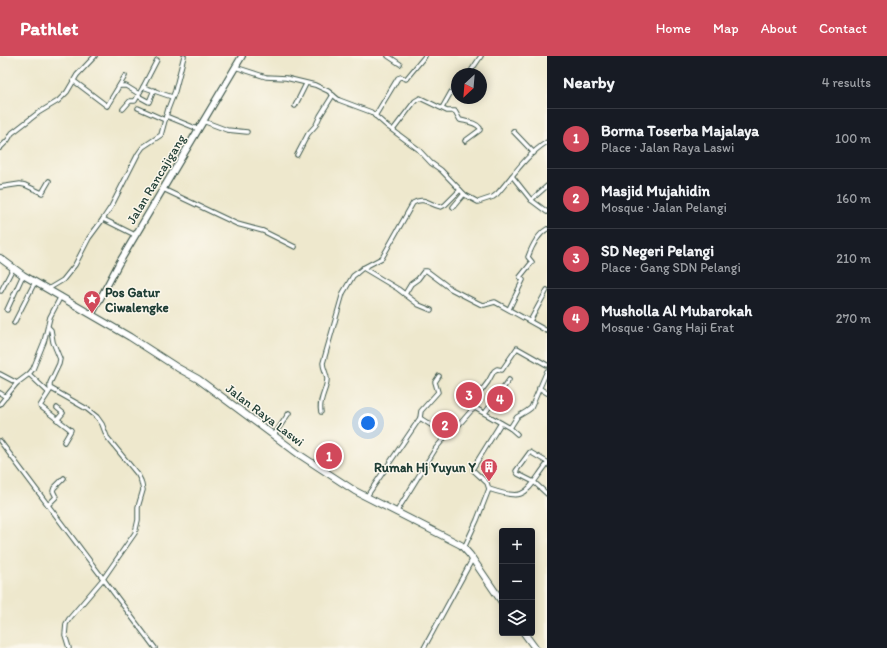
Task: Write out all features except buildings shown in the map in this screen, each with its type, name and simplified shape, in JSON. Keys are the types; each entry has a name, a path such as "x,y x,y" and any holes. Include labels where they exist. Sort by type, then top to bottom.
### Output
{"main road":[{"name":"Jalan Rancajigang","path":"92,314 104,289 242,56"},
{"name":"Jalan Raya Laswi","path":"0,258 23,275 130,336 178,368 198,379 313,464 355,491 450,538 464,548 473,558 501,600"},
{"path":"526,636 535,648"}],"street":[{"path":"0,148 8,140 12,133 38,113 58,101 67,92 77,75 95,56"},
{"path":"48,289 66,277 89,238 107,221 138,154 143,147 161,135 184,56"},
{"path":"388,56 400,64"},
{"path":"375,116 398,78 406,79 425,56"},
{"path":"473,68 481,56"},
{"path":"123,109 130,101 135,101 157,60"},
{"path":"235,67 266,77 286,78 324,88 339,100 365,110 418,149 464,194 478,202 497,194 534,153 547,142"},
{"path":"74,81 107,106 125,76"},
{"path":"295,106 306,84"},
{"path":"120,86 126,86 149,102 154,90"},
{"path":"143,87 172,97"},
{"path":"442,108 451,92"},
{"path":"297,155 308,134 316,125 333,95"},
{"path":"393,130 418,98 422,98 449,111 455,112 460,120 472,123 480,128 480,130 465,141"},
{"path":"138,108 198,129"},
{"path":"203,121 226,130 247,132"},
{"path":"513,131 534,153"},
{"path":"512,176 531,200 547,212"},
{"path":"0,187 20,184 42,193 49,181"},
{"path":"531,200 547,186"},
{"path":"163,189 237,224 263,231 295,247"},
{"path":"320,412 320,404 327,379 323,368 323,363 342,296 353,276 363,268 382,258 413,203 422,200 441,207 460,190"},
{"path":"453,207 464,194"},
{"path":"107,221 135,236"},
{"path":"508,309 523,280 520,277 532,261 528,257 530,252 537,238 547,229"},
{"path":"1,291 13,268"},
{"path":"363,268 405,294 421,306 431,310"},
{"path":"405,294 411,284 426,271 451,289 482,305 495,302 547,331"},
{"path":"6,310 23,275"},
{"path":"14,324 35,282"},
{"path":"530,321 547,290"},
{"path":"0,404 17,383 33,369 49,328 50,317 66,299"},
{"path":"49,328 60,359 50,383 49,390 40,406 71,430 64,442"},
{"path":"471,411 473,402 494,372 496,370 502,370 517,348 547,365"},
{"path":"509,427 511,427 518,417 531,408 547,371"},
{"path":"0,374 17,383"},
{"path":"29,374 49,390 87,409 97,417 102,424 107,437 138,475 141,481 142,493 138,507 136,530 66,624 65,635 69,648"},
{"path":"367,496 420,418 422,411 438,392 435,382 439,376"},
{"path":"485,413 509,380"},
{"path":"539,388 547,392"},
{"path":"0,393 6,397"},
{"path":"57,408 63,413 58,420"},
{"path":"397,511 436,448 475,408 501,422 517,434"},
{"path":"274,435 289,413"},
{"path":"420,418 447,435"},
{"path":"464,548 489,489 486,481 472,469 501,422"},
{"path":"0,441 155,648"},
{"path":"489,489 517,496 527,490 534,482 547,463 530,452 516,470 518,474 534,482 547,494"},
{"path":"48,505 56,497 53,490 54,488 64,478"},
{"path":"424,648 473,558"}],"place":[{"name":"Pos Gatur Ciwalengke","path":"92,314"},
{"name":"SD Negeri Pelangi","path":"469,395"},
{"name":"Musholla Al Mubarokah","path":"500,399"},
{"name":"Masjid Mujahidin","path":"445,425"},
{"name":"Borma Toserba Majalaya","path":"329,456"},
{"name":"Rumah Hj Yuyun Y","path":"489,482"}]}
